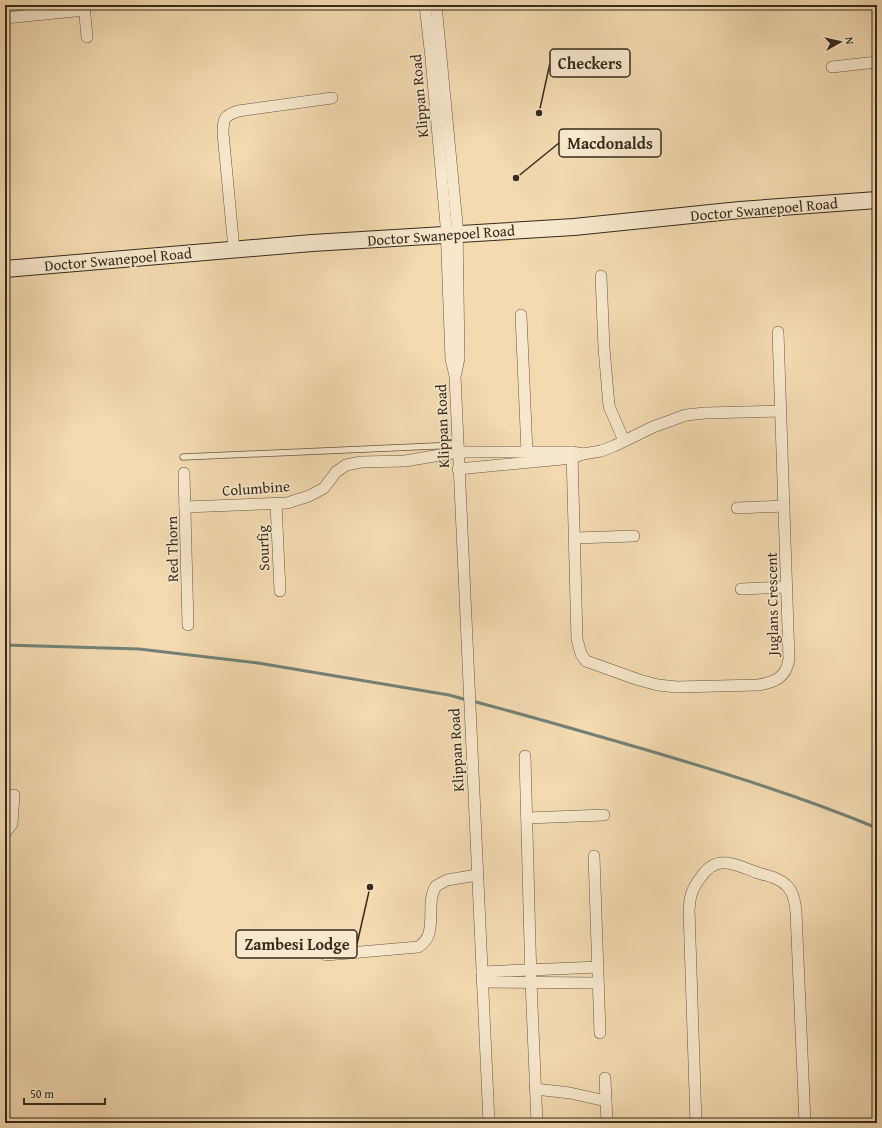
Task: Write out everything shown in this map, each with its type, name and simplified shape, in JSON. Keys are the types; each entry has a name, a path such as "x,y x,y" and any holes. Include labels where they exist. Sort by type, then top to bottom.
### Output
{"main road":[{"name":"Doctor Swanepoel Road","path":"5,262 452,230 877,196"},
{"name":"Doctor Swanepoel Road","path":"452,230 574,227 740,210 877,200"},
{"name":"Doctor Swanepoel Road","path":"5,269 234,246"}],"street":[{"name":"Klippan Road","path":"431,6 440,47 459,358 455,376 458,469 489,1123"},
{"name":"Klippan Road","path":"431,6 431,58 452,230"},
{"path":"5,18 29,10 85,8 87,37"},
{"path":"832,67 877,62"},
{"path":"234,246 223,133 223,122 225,117 238,111 332,98"},
{"path":"601,276 604,348 609,406 624,441"},
{"path":"521,315 527,452"},
{"name":"Juglans Crescent","path":"576,454 575,538 577,639 581,654 586,661 639,680 658,685 677,687 758,685 770,683 778,679 787,667 789,659 778,332"},
{"path":"458,469 601,451 653,427 686,415 781,411"},
{"name":"Columbine","path":"186,508 287,503 309,496 324,488 336,472 346,465 361,462 405,461 458,448 576,454"},
{"name":"Red Thorn","path":"184,473 188,625"},
{"name":"Sourfig","path":"276,503 280,591"},
{"path":"737,508 784,506"},
{"path":"575,538 634,536"},
{"path":"741,588 787,587"},
{"path":"525,756 537,1123"},
{"path":"5,833 12,824 14,795"},
{"path":"527,818 604,815"},
{"path":"594,856 600,1033"},
{"path":"696,1123 689,899 692,889 706,869 711,865 729,863 781,880 792,893 796,912 805,1123"},
{"path":"326,954 418,947 425,943 429,937 432,896 436,886 447,880 477,875"},
{"path":"482,977 531,976 598,967"},
{"path":"531,976 598,983"},
{"path":"605,1078 607,1123"},
{"path":"535,1089 570,1093 606,1101"}],"lane":[{"path":"431,58 440,47"},
{"path":"184,457 458,448"}],"waterway":[{"path":"5,645 139,649 258,663 449,695 467,700"},
{"path":"472,701 533,717 725,774 787,794 877,828"}],"place":[{"name":"Checkers","path":"539,113"},
{"name":"Macdonalds","path":"516,178"},
{"name":"Zambesi Lodge","path":"370,887"}]}
